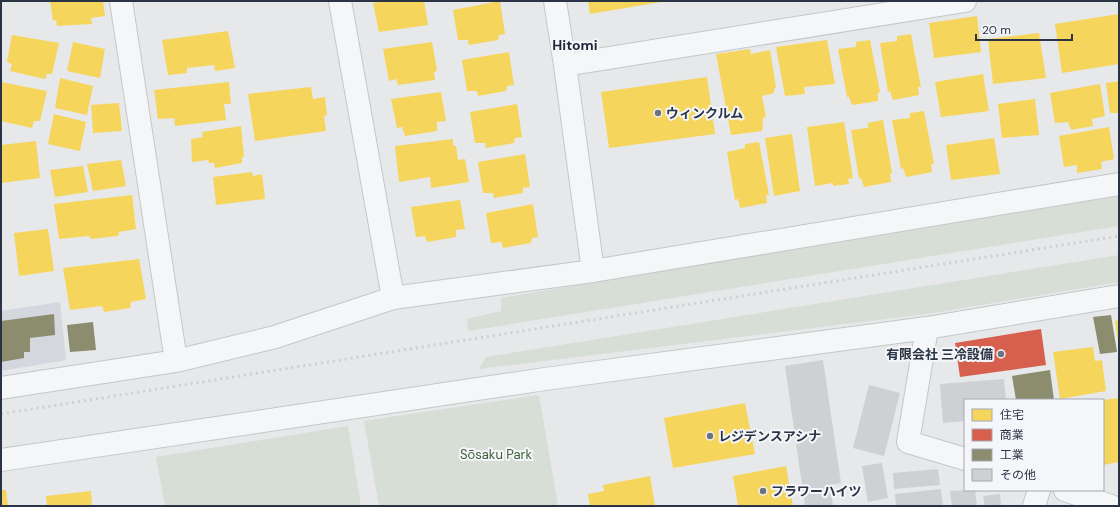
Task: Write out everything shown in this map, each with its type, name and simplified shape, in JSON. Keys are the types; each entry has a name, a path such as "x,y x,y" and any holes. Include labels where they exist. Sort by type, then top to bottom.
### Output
{"street":[{"path":"121,1 176,361"},
{"path":"340,1 393,298"},
{"path":"555,1 593,271"},
{"path":"565,65 933,3 965,1"},
{"path":"1,388 176,361 275,337 393,298 593,271 1119,184"},
{"path":"1,460 545,379 927,328 1119,296"},
{"path":"927,328 908,442 964,459"},
{"path":"1034,506 1039,491"},
{"path":"1068,491 1111,506"}],"shaded area":[{"path":"60,302 66,360 1,371 1,311"}],"green space":[{"path":"1119,196 1119,226 468,331 467,319 501,311 501,298"},
{"path":"1119,255 1119,282 927,314 479,369 486,357"},
{"name":"Sōsaku Park","path":"539,395 558,506 379,506 364,421"},
{"path":"348,426 361,506 165,506 156,457"}],"building: 住宅":[{"path":"50,1 103,1 105,16 91,18 92,24 57,26 56,20 53,21"},
{"path":"388,1 424,1 428,25 379,32 373,3"},
{"path":"500,1 505,34 499,35 498,40 469,45 468,40 458,40 453,10"},
{"path":"588,1 661,1 661,2 590,14"},
{"path":"1119,14 1119,64 1062,73 1055,24"},
{"path":"977,16 981,52 934,58 929,23"},
{"path":"228,31 235,68 215,71 214,65 187,68 187,73 168,75 162,40"},
{"path":"1039,33 1046,78 993,84 988,39"},
{"path":"911,34 921,87 918,87 919,95 893,100 890,91 888,92 880,43 897,41 897,36"},
{"path":"12,35 59,43 52,74 47,74 45,79 10,71 12,64 7,62"},
{"path":"827,40 835,84 804,87 805,94 785,96 776,47"},
{"path":"870,40 880,92 878,93 878,101 852,105 849,97 847,97 838,49 856,47 856,42"},
{"path":"73,42 105,49 100,78 67,71"},
{"path":"432,42 437,71 434,72 435,80 398,85 396,79 389,81 383,49"},
{"path":"750,49 751,54 770,50 776,87 774,89 774,93 762,96 766,117 763,118 762,131 731,135 716,54"},
{"path":"509,52 514,85 507,86 506,91 478,96 477,91 467,91 462,60"},
{"path":"983,74 989,111 941,117 935,82"},
{"name":"ウィンクルム","path":"707,77 715,134 609,148 601,92"},
{"path":"60,78 93,86 87,115 55,108"},
{"path":"1119,81 1119,113 1110,113 1106,83"},
{"path":"1,82 47,91 40,121 34,121 32,128 1,121"},
{"path":"229,82 231,104 224,104 226,120 175,126 174,118 158,119 154,90"},
{"path":"1100,84 1105,116 1092,119 1093,126 1071,130 1068,122 1055,123 1050,93"},
{"path":"311,87 313,99 325,97 327,115 324,116 326,131 255,141 248,94"},
{"path":"441,92 446,121 437,122 437,131 405,136 402,127 397,128 391,99"},
{"path":"1035,99 1039,135 1002,138 998,104"},
{"path":"119,103 122,131 93,133 91,105"},
{"path":"517,104 522,137 515,138 514,143 486,148 485,143 475,143 470,112"},
{"path":"924,111 934,164 931,164 932,172 906,177 903,168 901,169 892,120 910,118 910,113"},
{"path":"54,114 86,122 80,151 48,144"},
{"path":"883,120 892,173 890,174 891,182 864,187 861,178 859,179 851,130 868,128 868,123"},
{"path":"844,122 853,178 848,179 849,184 833,186 833,183 815,186 807,127"},
{"path":"241,126 244,157 242,157 242,163 215,168 214,163 209,163 208,160 192,162 191,139 203,137 202,132"},
{"path":"1109,127 1114,159 1101,162 1102,169 1077,173 1077,165 1064,167 1059,136"},
{"path":"792,134 800,191 774,196 765,138"},
{"path":"994,138 1000,174 951,180 946,145"},
{"path":"453,139 453,146 456,146 458,160 465,159 469,182 431,188 430,177 399,182 395,146"},
{"path":"36,141 40,178 1,183 1,145"},
{"path":"759,142 769,195 766,195 767,203 740,208 738,199 735,200 727,152 745,148 745,144"},
{"path":"525,154 530,187 523,188 523,193 494,198 493,193 483,193 478,162"},
{"path":"121,160 126,186 93,191 87,164"},
{"path":"83,166 88,192 55,197 50,170"},
{"path":"252,172 253,176 262,174 265,199 216,205 213,177"},
{"path":"132,195 136,229 119,232 118,236 91,239 89,236 59,239 54,204"},
{"path":"460,200 465,229 456,230 456,237 427,242 425,236 416,237 411,207"},
{"path":"533,204 538,237 532,238 531,243 503,248 501,242 491,243 486,213"},
{"path":"48,229 54,271 19,276 14,233"},
{"path":"139,259 146,299 131,302 130,308 104,312 102,306 70,310 63,268"},
{"path":"1119,320 1119,342 1118,342 1115,321"},
{"path":"1093,347 1095,361 1102,360 1106,391 1060,399 1053,352"},
{"path":"1119,398 1119,462 1104,465 1104,400"},
{"name":"レジデンスアシナ","path":"745,403 755,454 673,468 664,418"},
{"name":"フラワーハイツ","path":"786,466 793,506 738,506 733,476"},
{"path":"650,476 655,506 590,506 588,494 604,491 603,485"},
{"path":"1,490 6,490 8,506 1,506"},
{"path":"91,491 92,506 47,506 46,496"}],"building: 商業":[{"name":"有限会社 三冷設備","path":"1041,329 1046,365 960,377 955,343"}],"building: 工業":[{"path":"54,314 55,335 30,338 30,352 24,352 24,358 1,362 1,321"},
{"path":"1111,315 1117,352 1100,354 1093,317"},
{"path":"93,322 96,350 70,352 67,325"},
{"path":"1050,370 1054,399 1016,399 1012,376"}],"building: その他":[{"path":"823,360 841,483 830,485 833,505 805,506 785,366"},
{"path":"1004,379 1006,399 964,399 964,421 943,423 940,384"},
{"path":"869,385 900,393 884,456 853,448"},
{"path":"882,463 888,498 868,502 862,466"},
{"path":"938,469 940,485 894,489 893,473"},
{"path":"941,489 943,506 896,506 895,494"},
{"path":"950,491 975,491 977,506 952,506"},
{"path":"1000,494 1001,506 985,506 983,496"}],"railway":[{"path":"1,414 1119,236"}],"place":[{"name":"ウィンクルム","path":"658,113"},
{"name":"有限会社 三冷設備","path":"1001,354"},
{"name":"レジデンスアシナ","path":"710,436"},
{"name":"フラワーハイツ","path":"763,491"}],"district":[{"name":"Hitomi","path":"575,45"}]}
